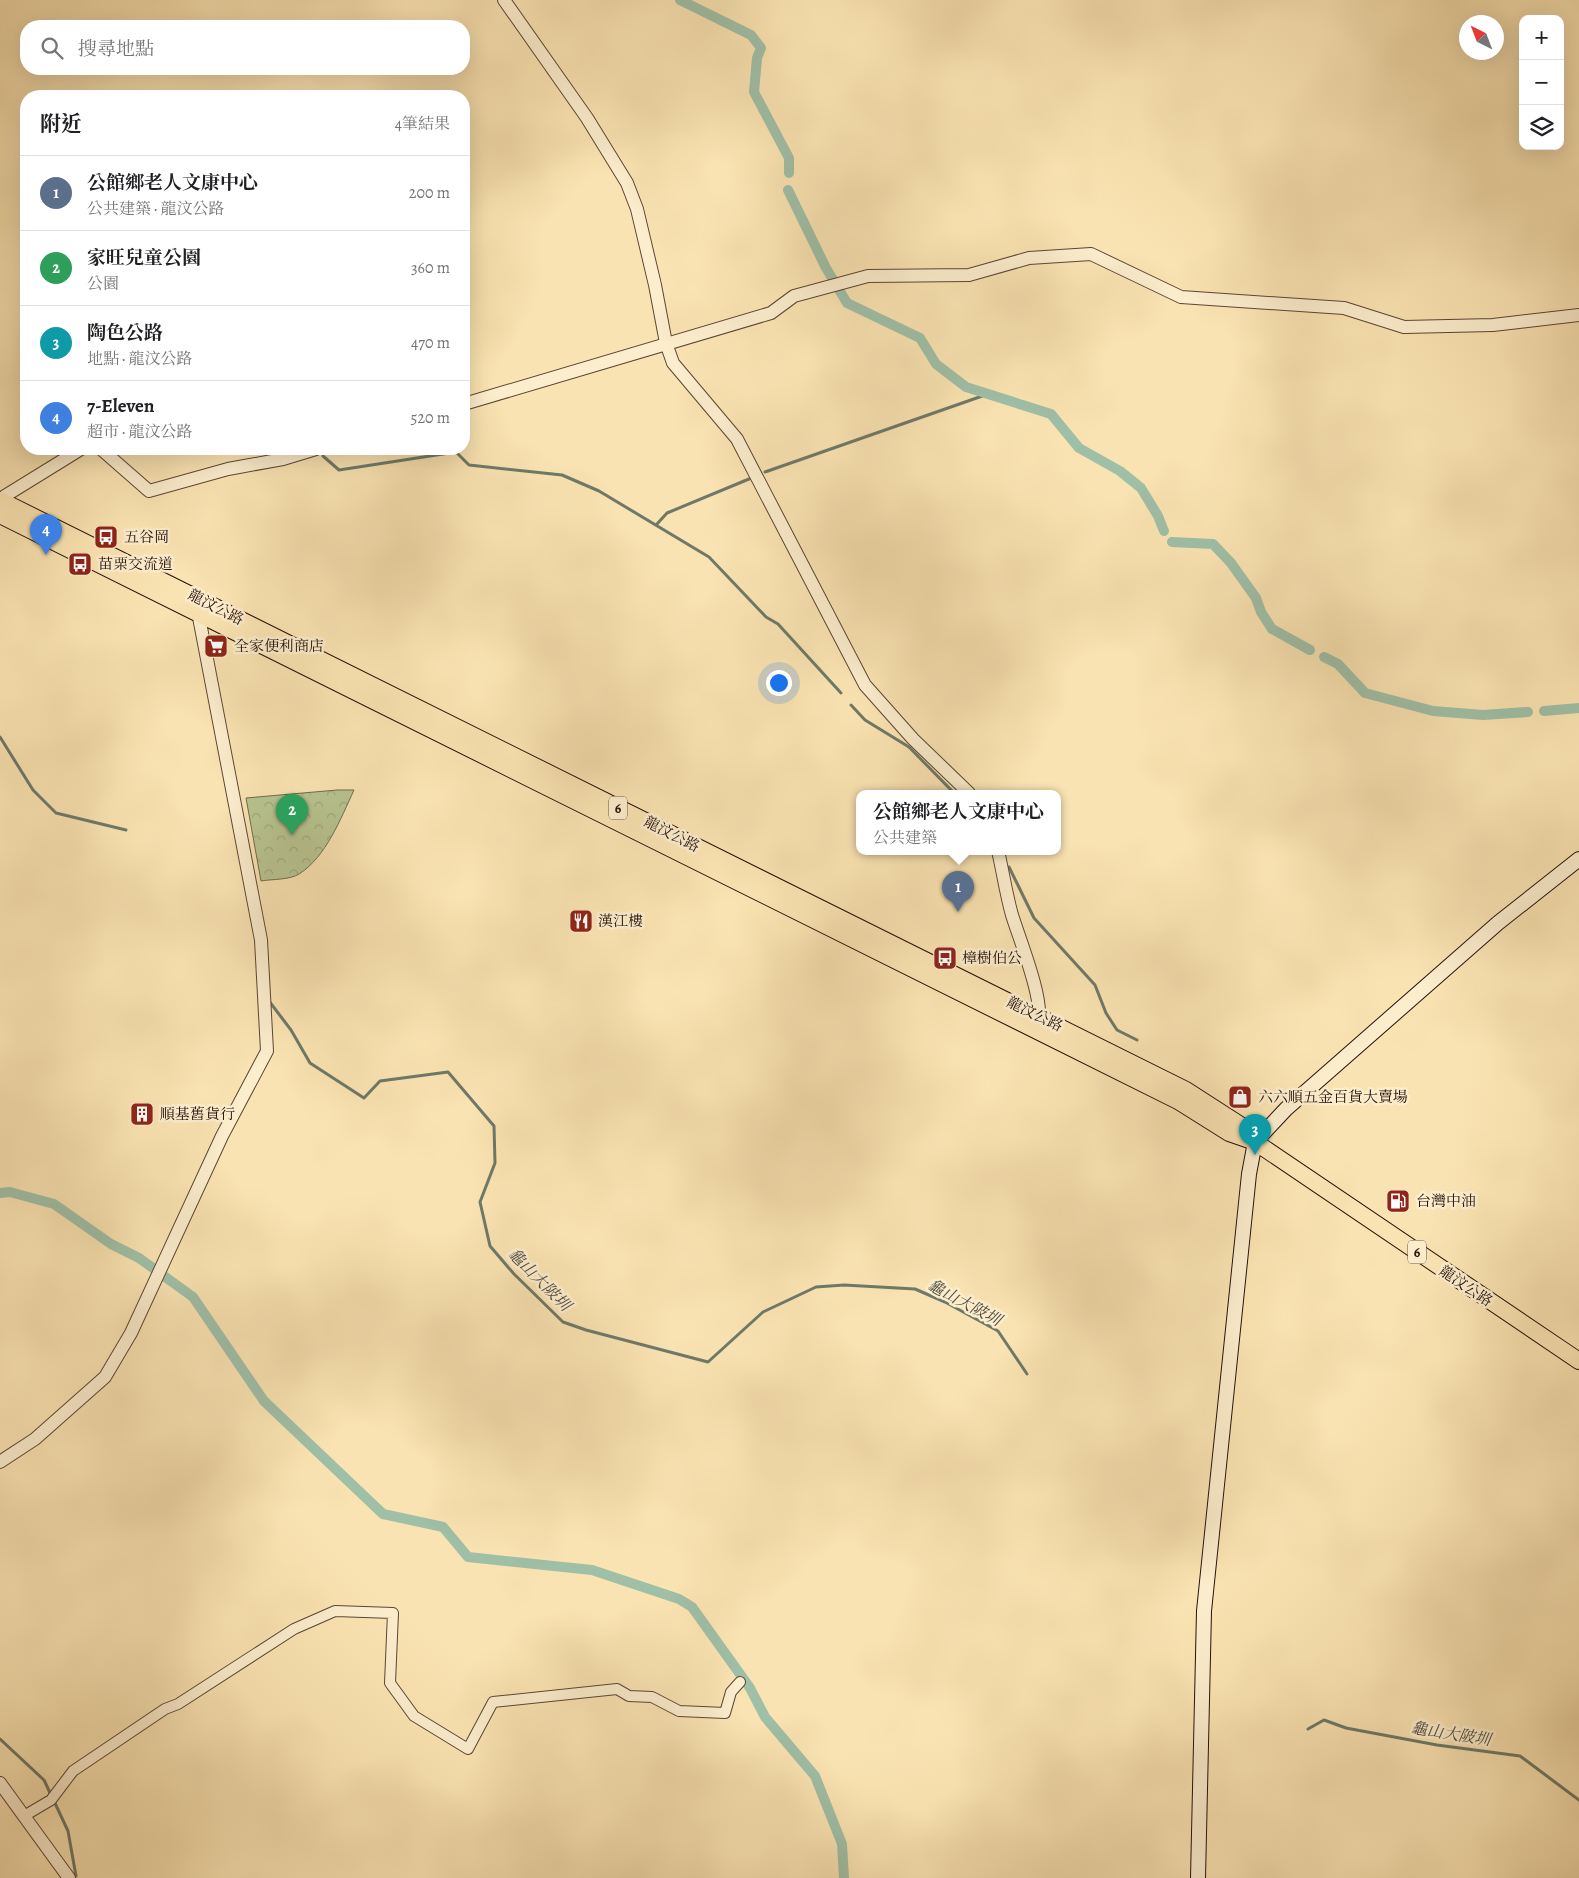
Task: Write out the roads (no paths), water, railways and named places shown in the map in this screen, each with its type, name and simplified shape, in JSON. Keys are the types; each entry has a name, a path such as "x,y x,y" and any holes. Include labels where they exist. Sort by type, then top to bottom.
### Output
{"main road":[{"name":"龍汶公路","path":"0,499 197,606"},
{"name":"龍汶公路","path":"0,514 197,606 444,730 885,942 1037,1023 1186,1090 1244,1128 1255,1142 1579,1361"},
{"path":"1198,1878 1204,1611 1249,1174 1255,1142 1286,1109 1498,923 1579,859"}],"street":[{"path":"504,0 587,118 627,183 639,219 666,343 673,363 737,439 865,684 913,739 966,790"},
{"path":"470,402 771,313 794,296 868,276 969,275 1029,258 1091,254 1181,297 1344,308 1404,326 1493,324 1579,315"},
{"path":"0,499 71,455"},
{"path":"108,455 149,491 228,468 296,455"},
{"path":"0,1462 35,1439 105,1377 131,1333 222,1136 267,1051 260,940 197,606"},
{"path":"999,855 1011,913 1036,992 1037,1023"},
{"path":"24,1816 54,1796 73,1771 166,1709 178,1704 294,1629 335,1611 394,1613 390,1683 414,1716 468,1749 493,1702 617,1689 629,1696 652,1697 679,1711 725,1713 731,1692 740,1682"},
{"path":"0,1783 69,1878"}],"waterway":[{"path":"680,0 751,35 761,48 757,58 754,92 789,158 789,173"},
{"path":"788,190 826,268 847,303 920,338 936,364 966,387 1051,414 1079,448 1120,471 1141,488 1158,516 1164,531"},
{"path":"765,472 988,394"},
{"path":"323,456 339,470 436,455"},
{"path":"459,455 469,465 562,475 599,491 709,557 766,617 778,624 841,693"},
{"path":"657,524 667,513 749,479"},
{"path":"1172,542 1213,544 1231,563 1256,598 1261,612 1272,629 1310,650"},
{"path":"1324,657 1338,664 1365,693 1433,711 1483,715 1528,712"},
{"path":"851,705 865,720 909,747 951,790"},
{"path":"1544,711 1579,708"},
{"name":"龜山大陂圳","path":"0,737 33,790 56,813 126,830"},
{"path":"1009,867 1034,918 1095,985 1106,1013 1117,1030 1137,1040"},
{"name":"龜山大陂圳","path":"269,1001 291,1030 310,1063 364,1098 380,1081 448,1072 494,1126 495,1163 480,1202 490,1246 514,1274 563,1322 586,1330 708,1362 763,1312 816,1287 844,1285 915,1289 945,1302 998,1331 1027,1374"},
{"path":"0,1193 10,1192 54,1204 111,1244 139,1258 193,1297 264,1401 383,1514 443,1527 468,1557 592,1570 679,1599 692,1607 750,1688 765,1717 815,1776 842,1844 844,1878"},
{"name":"龜山大陂圳","path":"1308,1729 1324,1720 1346,1728 1437,1745 1520,1756 1579,1800"},
{"path":"0,1739 44,1780 51,1795"},
{"path":"54,1801 68,1831 76,1876"}],"place":[{"name":"五谷岡","path":"106,537"},
{"name":"7-Eleven","path":"46,555"},
{"name":"苗栗交流道","path":"80,564"},
{"name":"全家便利商店","path":"216,646"},
{"name":"家旺兒童公園","path":"292,835"},
{"name":"公館鄉老人文康中心","path":"958,912"},
{"name":"漢江樓","path":"581,921"},
{"name":"樟樹伯公","path":"945,958"},
{"name":"六六順五金百貨大賣場","path":"1240,1097"},
{"name":"順基舊貨行","path":"142,1114"},
{"name":"陶色公路","path":"1255,1155"},
{"name":"台灣中油","path":"1398,1201"}]}
